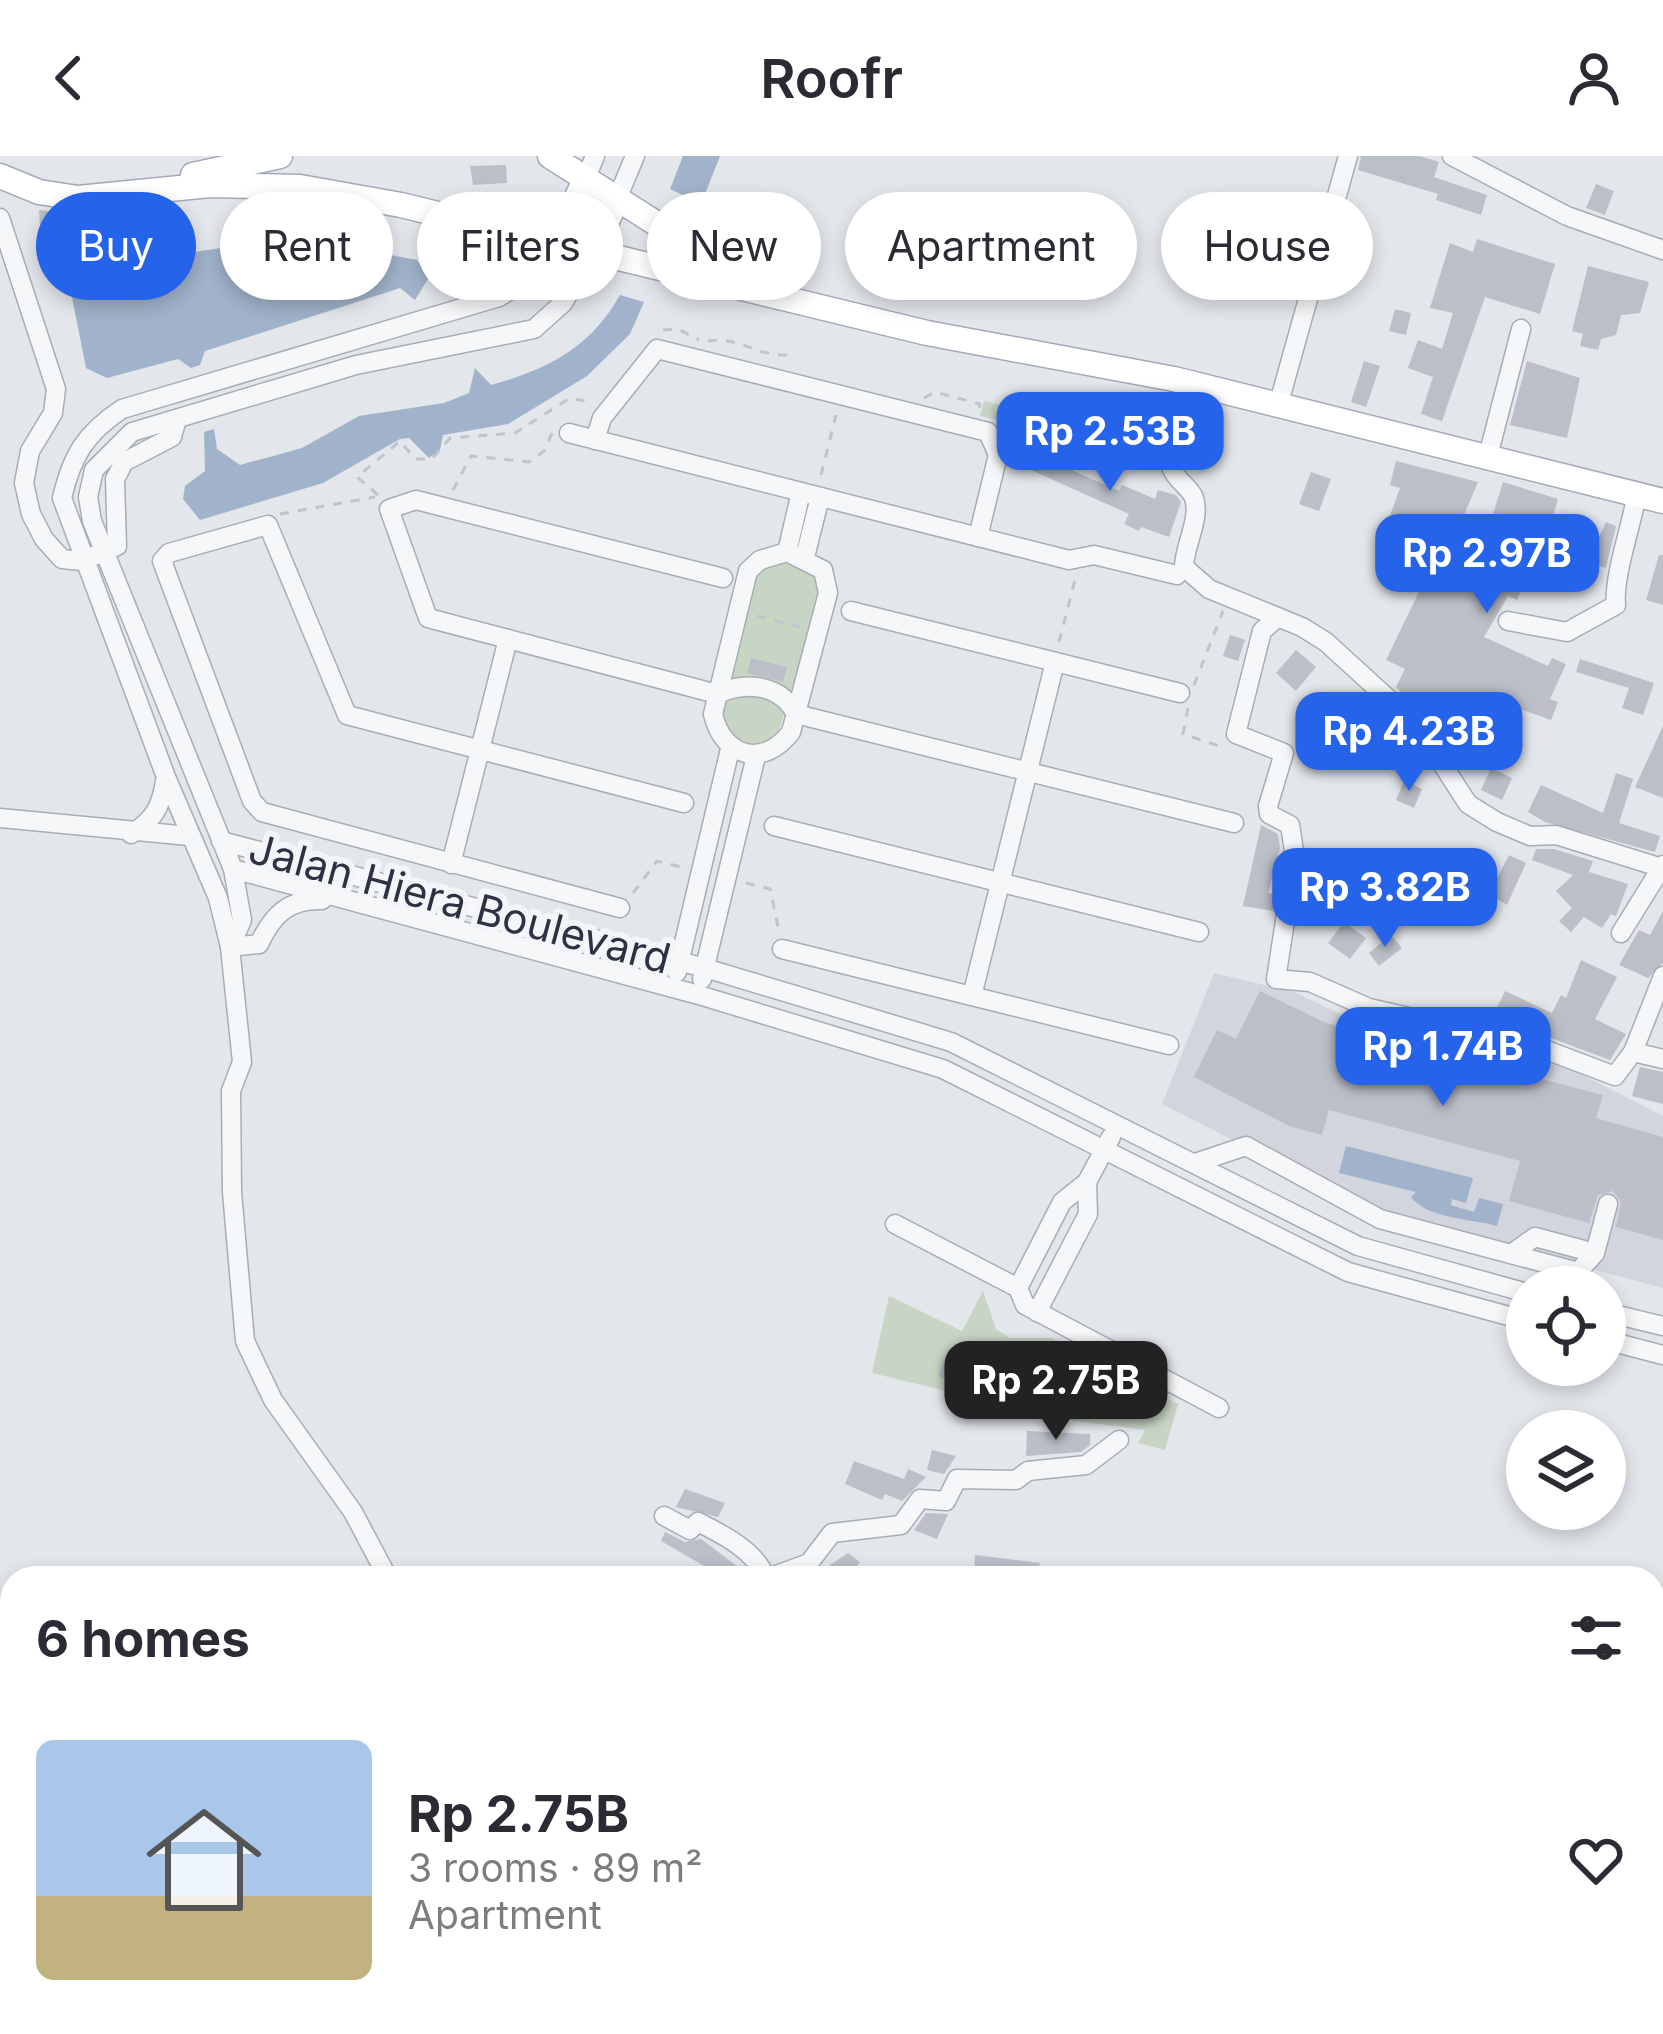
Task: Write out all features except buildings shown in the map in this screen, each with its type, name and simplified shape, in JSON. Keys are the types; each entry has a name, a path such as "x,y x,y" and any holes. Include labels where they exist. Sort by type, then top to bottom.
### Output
{"main road":[{"path":"138,189 214,163 280,156"},
{"path":"550,156 590,167 611,192"},
{"path":"0,176 39,191 78,198 138,189 300,187 417,211"},
{"path":"792,300 927,333 1192,384 1663,501"}],"street":[{"path":"620,192 634,156"},
{"path":"1278,406 1348,156"},
{"path":"1452,156 1567,216 1663,250"},
{"path":"0,218 56,389 53,413 30,451 24,483 31,514 62,559 82,561 104,552"},
{"name":"Jalan Hiera Boulevard","path":"230,947 209,879 82,561 62,498 70,462 90,430 122,409 489,300"},
{"name":"Jalan Hiera Boulevard","path":"565,300 534,329 356,365 132,432 94,470 88,497 104,552 221,841 680,961 951,1042 1119,1122 1358,1246 1506,1288"},
{"path":"1488,455 1521,329"},
{"path":"595,440 602,418 657,349 841,395 988,433 998,455 978,537"},
{"path":"1192,384 1171,467 1193,494 1196,513 1184,567 1209,589 1326,642 1417,725 1468,804 1530,836 1570,838 1661,866 1621,933"},
{"path":"569,434 1069,560 1094,555 1177,575"},
{"path":"1508,621 1567,632 1616,605 1614,586 1625,563 1637,493"},
{"path":"796,554 812,495"},
{"path":"723,578 416,500 389,509 428,618 717,694 734,687 764,689 789,701 796,714 1234,823"},
{"path":"620,908 278,818 252,801 161,561 169,553 268,526 276,534 347,715 684,803"},
{"path":"796,554 827,581 796,714 777,750 756,755 730,749 717,734 712,714 748,571 760,560 796,554"},
{"path":"851,611 1180,693"},
{"path":"1278,617 1262,631 1236,734 1284,754 1268,806 1269,814 1290,825 1295,857 1276,979 1310,982 1369,1008 1533,1045 1615,1076 1633,1052 1663,976"},
{"path":"451,863 508,639"},
{"path":"972,996 1055,662"},
{"path":"674,988 730,749"},
{"path":"699,994 756,755"},
{"path":"131,834 149,823 161,804 166,777"},
{"path":"0,818 193,844 221,841 233,869 242,920 230,947 242,1062 231,1091 232,1192 245,1341 273,1400 352,1513 381,1566"},
{"path":"774,826 1198,932"},
{"path":"209,879 233,869"},
{"name":"Jalan Hiera Boulevard","path":"233,869 699,994 943,1069 1348,1272 1506,1315"},
{"path":"701,872 727,878"},
{"path":"230,947 260,944 269,923 301,899 349,900"},
{"path":"782,949 1169,1045"},
{"path":"1633,1052 1663,1059"},
{"path":"1018,1288 1062,1202 1088,1182 1119,1122"},
{"path":"1195,1163 1246,1146 1380,1220 1557,1266"},
{"path":"1037,1312 1088,1214 1088,1182"},
{"path":"1582,1266 1594,1253 1608,1204"},
{"path":"895,1224 1018,1288 1025,1305 1037,1312 1219,1408"},
{"path":"1435,1270 1443,1236"},
{"path":"1511,1254 1535,1237 1594,1253"},
{"path":"1569,1266 1573,1247"},
{"path":"1626,1317 1663,1326"},
{"path":"1633,1347 1640,1320"},
{"path":"1626,1345 1663,1355"},
{"path":"801,1566 809,1563 832,1533 901,1525 920,1499 946,1501 957,1479 1016,1480 1028,1472 1087,1465 1120,1440"},
{"path":"664,1516 690,1530 698,1522 727,1537 761,1566"}],"path":[{"path":"657,349 656,332 666,329 704,342 735,340 764,355 791,358 788,382"},
{"path":"812,495 841,395"},
{"path":"268,526 270,518 287,512 379,497 357,477 400,441 415,459 432,459 450,438 515,433 577,396 602,418"},
{"path":"436,506 455,488 471,456 529,462 544,451 552,433 560,428 569,434"},
{"path":"1055,662 1081,557"},
{"path":"1225,601 1182,728 1190,739 1237,753"},
{"path":"738,611 818,632"},
{"path":"620,908 657,861 701,872"},
{"path":"727,878 770,889 782,949"}],"shaded area":[{"path":"1214,973 1294,992 1353,1020 1509,1049 1577,1072 1663,1116 1663,1288 1626,1278 1626,1266 1580,1266 1372,1211 1162,1104"}],"green space":[{"path":"984,401 1018,409 1015,424 980,416"},
{"path":"782,562 819,578 820,593 776,741 754,746 727,733 720,713 755,578 760,570"},
{"path":"983,1291 996,1329 1010,1338 1052,1338 1178,1404 1165,1450 1138,1443 1145,1430 1061,1419 872,1373 889,1296 962,1331"}],"water":[{"path":"683,156 720,156 706,192 670,189"},
{"path":"220,248 220,300 363,300 205,351 200,365 191,368 178,359 107,378 86,368 73,300 196,300 196,252"},
{"path":"393,256 417,260 415,300 400,288 393,290"},
{"path":"623,296 644,302 630,334 587,376 508,424 443,435 440,450 429,458 409,438 400,439 323,483 200,520 183,499 185,486 205,471 204,432 214,429 217,449 240,465 302,448 359,416 444,403 469,393 475,368 491,385 531,372 581,343"},
{"path":"1346,1146 1473,1178 1466,1203 1452,1199 1451,1205 1474,1212 1479,1198 1503,1204 1497,1226 1438,1214 1411,1197 1416,1192 1339,1173"}]}
